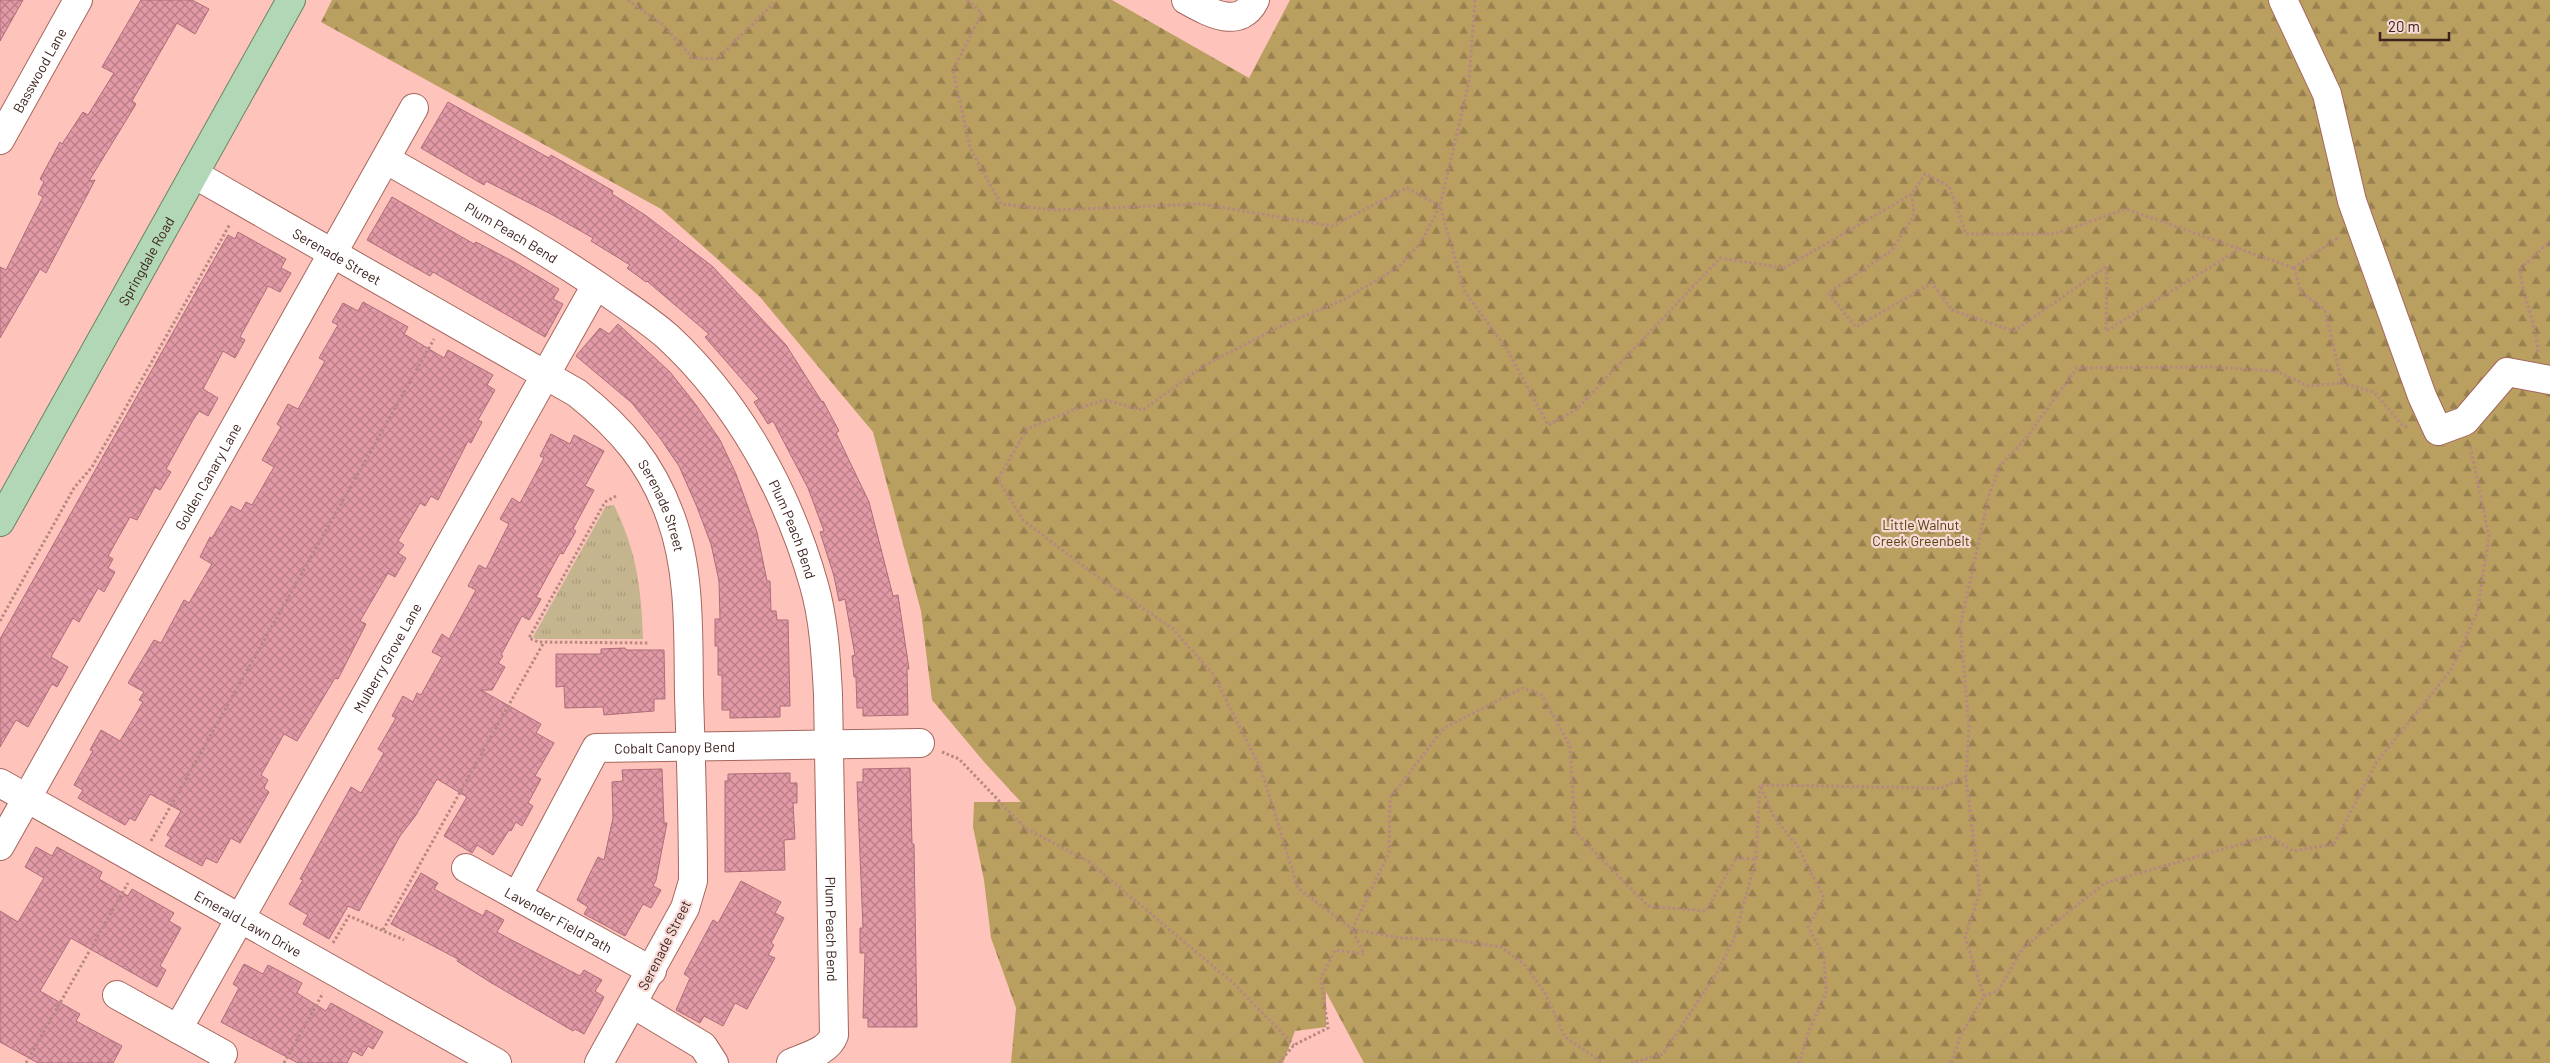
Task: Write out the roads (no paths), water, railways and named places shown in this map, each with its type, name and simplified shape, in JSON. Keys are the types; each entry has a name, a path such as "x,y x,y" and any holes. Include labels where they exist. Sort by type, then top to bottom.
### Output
{"main road":[{"name":"Springdale Road","path":"0,522 291,0"}],"street":[{"name":"Basswood Lane","path":"0,140 78,0"},
{"path":"1186,0 1210,13 1224,17 1237,17 1247,12 1255,0"},
{"path":"2283,0 2327,94 2352,200 2422,396 2438,431 2466,421 2507,372 2545,379"},
{"name":"Golden Canary Lane","path":"0,846 414,108"},
{"name":"Plum Peach Bend","path":"386,160 532,244 596,285 668,337 723,400 761,456 780,491 814,586 825,642 834,1035 831,1042 825,1048 791,1063"},
{"name":"Serenade Street","path":"194,174 577,393 608,418 626,436 640,455 672,520 683,571 688,635 692,891 652,971 599,1063"},
{"name":"Mulberry Grove Lane","path":"178,1029 596,285"},
{"name":"Cobalt Canopy Bend","path":"518,895 596,748 920,743"},
{"name":"Emerald Lawn Drive","path":"0,784 496,1063"},
{"name":"Lavender Field Path","path":"466,868 518,895 652,971"},
{"path":"117,995 223,1054"},
{"path":"633,1004 703,1046 714,1063"}],"park label":[{"name":"Little Walnut Creek Greenbelt","path":"1921,532"}]}
